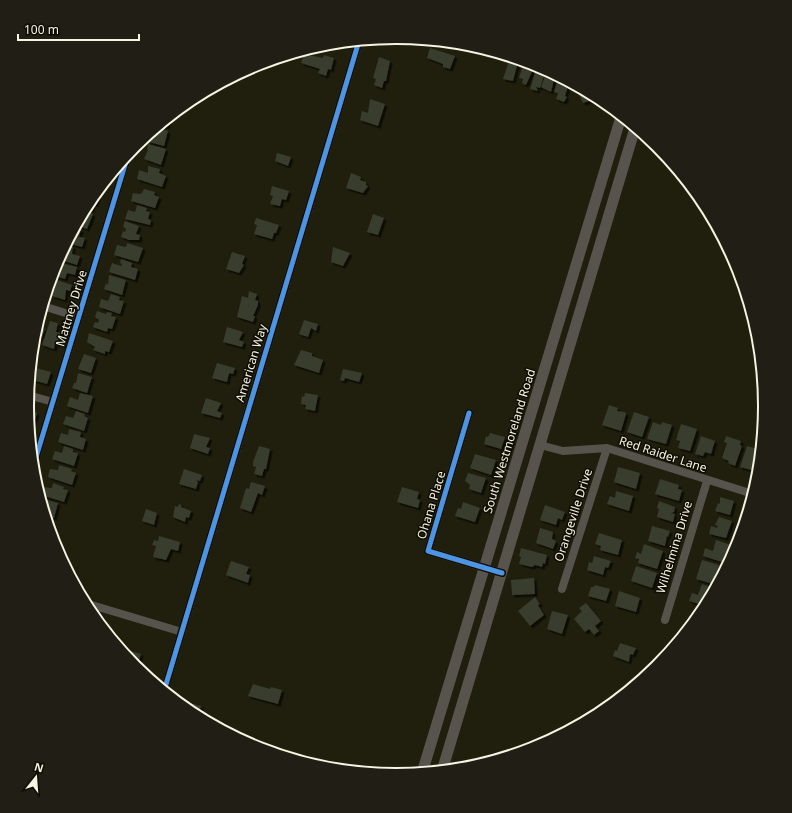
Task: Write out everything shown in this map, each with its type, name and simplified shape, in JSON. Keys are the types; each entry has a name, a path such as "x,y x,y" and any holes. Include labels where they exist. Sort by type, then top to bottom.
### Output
{"main road":[{"name":"South Westmoreland Road","path":"424,768 620,122"},
{"path":"444,765 634,133"},
{"path":"589,225 605,231"},
{"path":"523,439 540,445"},
{"path":"458,653 476,659"}],"street":[{"name":"American Way","path":"166,686 356,47"},
{"name":"Mattney Drive","path":"37,455 124,168"},
{"path":"48,307 78,317"},
{"path":"34,397 53,402"},
{"name":"Ohana Place","path":"469,413 428,551 502,572"},
{"name":"Red Raider Lane","path":"540,445 563,451 607,448 707,481 748,492"},
{"name":"Orangeville Drive","path":"562,589 607,448"},
{"name":"Wilhelmina Drive","path":"665,620 707,481"},
{"path":"93,606 182,632"}],"building":[{"path":"430,48 455,56 450,69 443,67 443,64 427,58"},
{"path":"309,55 323,58 324,55 334,58 331,70 328,69 326,76 318,73 320,69 301,63 303,57"},
{"path":"379,57 390,61 386,81 384,81 382,88 374,85 376,79 373,78"},
{"path":"508,63 517,66 513,81 503,79"},
{"path":"522,68 532,71 526,85 522,83 523,79 519,78"},
{"path":"535,72 544,76 540,88 536,87 538,91 530,89"},
{"path":"545,77 554,81 551,92 541,87"},
{"path":"557,82 567,88 565,96 567,97 564,102 556,99 558,93 554,92"},
{"path":"579,94 589,101 583,103"},
{"path":"370,99 385,104 378,126 360,120 362,111 368,113"},
{"path":"163,129 168,131 164,146 149,142"},
{"path":"148,144 166,149 161,165 144,159 148,150"},
{"path":"277,153 291,157 288,166 275,161"},
{"path":"148,166 160,169 159,173 166,176 162,187 137,179 139,170 148,173"},
{"path":"351,173 361,177 360,180 366,182 366,185 368,186 363,193 346,188"},
{"path":"272,186 289,191 286,200 282,199 280,206 270,204 273,196 270,195"},
{"path":"144,189 155,192 154,195 159,197 155,208 131,201 133,193 142,193"},
{"path":"137,205 147,208 146,211 150,212 148,219 151,220 150,225 125,219 128,210 135,212"},
{"path":"90,213 93,214 87,229 81,227"},
{"path":"373,214 384,218 378,235 367,232"},
{"path":"256,218 279,225 272,239 254,234 257,225 254,224"},
{"path":"125,221 139,226 136,234 140,235 139,240 129,240 121,237 123,231 125,232 126,229 123,226"},
{"path":"80,230 81,230 79,236 76,236"},
{"path":"76,236 85,238 82,247 72,244"},
{"path":"127,243 143,248 138,262 114,255 117,245 126,247"},
{"path":"71,246 73,247 72,254 80,256 77,265 65,261"},
{"path":"333,247 350,253 343,266 331,262"},
{"path":"232,252 245,256 242,264 244,265 239,273 226,269"},
{"path":"121,259 132,263 131,267 138,269 135,280 109,272 112,263 121,266"},
{"path":"64,264 77,267 75,275 67,273 65,279 58,277"},
{"path":"109,275 126,280 122,295 104,289 106,283 108,285"},
{"path":"57,280 72,285 70,291 66,290 65,300 52,296"},
{"path":"249,291 257,294 255,300 258,301 258,305 253,316 255,316 253,322 237,317 242,296 248,298"},
{"path":"111,294 120,297 119,300 124,301 120,314 99,307 101,299 108,301"},
{"path":"97,311 106,314 107,312 112,313 111,316 116,317 112,329 108,328 107,332 93,327 95,322 98,323 99,320 95,317"},
{"path":"304,320 318,324 316,331 311,328 308,337 299,334"},
{"path":"50,321 58,323 56,332 61,333 54,349 42,345"},
{"path":"227,327 243,332 239,340 244,342 242,347 223,342"},
{"path":"43,328 45,329 42,337 41,336"},
{"path":"89,333 113,341 109,352 105,351 105,354 93,350 95,347 87,342"},
{"path":"301,350 312,353 312,356 323,360 319,373 294,365"},
{"path":"84,354 96,358 91,373 78,369"},
{"path":"217,363 235,368 233,374 229,373 227,382 212,378"},
{"path":"36,368 51,372 47,384 35,381"},
{"path":"343,369 362,373 359,382 345,378 344,381 340,380"},
{"path":"78,373 92,377 87,393 72,388 74,383 76,383"},
{"path":"80,393 93,396 88,413 67,406 70,397 78,400"},
{"path":"305,393 318,395 315,411 305,409 306,405 301,404 302,396 304,397"},
{"path":"206,398 221,403 217,411 222,413 220,418 201,413"},
{"path":"609,405 618,408 617,411 625,412 626,414 621,431 602,425"},
{"path":"76,411 85,414 84,416 88,418 84,431 63,424 66,416 73,418"},
{"path":"34,412 37,413 35,420"},
{"path":"634,412 649,417 642,437 627,432"},
{"path":"653,422 661,425 662,422 672,425 666,444 647,439"},
{"path":"681,424 697,429 690,451 678,448 680,441 676,440"},
{"path":"69,429 81,432 80,437 86,439 83,450 58,442 61,433 68,435"},
{"path":"490,433 505,437 501,449 484,444 486,436 488,437"},
{"path":"194,434 210,438 206,447 210,448 208,454 190,448"},
{"path":"701,436 715,441 711,454 705,452 703,456 695,454"},
{"path":"726,436 741,441 740,445 742,446 735,466 722,458 727,443 724,442"},
{"path":"64,446 73,449 73,452 78,453 74,466 52,459 55,451 62,453"},
{"path":"259,446 270,449 266,469 264,469 262,476 254,474 256,467 253,466"},
{"path":"747,446 755,448 752,470 740,467"},
{"path":"475,454 496,460 491,475 470,468"},
{"path":"59,465 72,469 71,471 76,473 72,485 48,477 50,469 58,470"},
{"path":"618,467 640,473 636,489 614,482"},
{"path":"184,469 202,475 200,481 196,480 198,482 196,489 179,484"},
{"path":"468,473 486,478 481,493 469,489 470,485 465,481"},
{"path":"660,479 679,485 678,489 682,490 679,501 655,494"},
{"path":"251,482 265,486 262,495 258,493 251,512 240,508 246,488 249,489"},
{"path":"53,483 64,487 63,489 68,490 64,502 45,496 43,487 52,488"},
{"path":"402,487 419,492 417,499 420,500 418,508 397,502"},
{"path":"616,491 633,496 629,511 607,504 610,496 615,498"},
{"path":"720,497 734,501 730,515 715,511 718,503 720,504"},
{"path":"46,500 58,503 54,518 51,517"},
{"path":"659,501 675,507 674,512 671,513 675,514 673,522 657,517"},
{"path":"463,502 480,508 475,522 455,516 458,508 461,509"},
{"path":"179,504 181,507 191,511 189,518 186,517 185,522 173,517 175,506 178,507"},
{"path":"545,505 565,512 562,520 558,518 556,525 540,520"},
{"path":"146,509 157,513 154,525 142,521"},
{"path":"719,517 732,521 726,538 709,534 711,526 717,528 718,526 715,525"},
{"path":"652,526 670,531 668,537 667,536 665,546 648,541"},
{"path":"540,528 553,532 552,539 556,541 553,549 536,543"},
{"path":"599,533 622,540 618,555 600,550 601,546 595,544"},
{"path":"159,536 180,542 178,551 171,549 166,560 153,557 156,546 152,545 154,540 158,541"},
{"path":"716,540 730,545 723,562 703,556 705,548 713,551"},
{"path":"644,544 663,551 657,569 638,563 639,559 635,558 637,552 641,554"},
{"path":"521,548 547,555 545,564 543,563 542,567 535,565 532,567 519,564"},
{"path":"594,556 611,561 608,568 605,567 603,575 587,570 589,562 592,563"},
{"path":"702,560 719,565 717,575 712,584 696,579"},
{"path":"231,561 249,567 246,574 250,575 248,583 226,575"},
{"path":"636,566 657,573 652,588 631,581"},
{"path":"534,578 535,594 512,595 511,580"},
{"path":"702,584 710,587 700,604 689,601 692,593 698,595"},
{"path":"595,585 610,589 606,601 588,596 591,587 594,587"},
{"path":"619,591 640,598 636,612 615,606"},
{"path":"535,597 540,604 538,605 544,615 530,626 518,611"},
{"path":"586,603 601,621 595,626 599,631 594,635 589,629 585,632 574,619 582,611 579,608"},
{"path":"552,611 568,615 562,634 547,629"},
{"path":"620,643 636,648 633,655 630,654 629,662 613,656"},
{"path":"129,651 141,654 139,661"},
{"path":"253,684 270,689 271,687 282,690 278,704 248,696"},
{"path":"189,703 201,706 200,710"}],"cycle path":[{"path":"166,686 357,47"},
{"path":"37,454 124,168"},
{"path":"469,413 428,551 502,573"}]}
